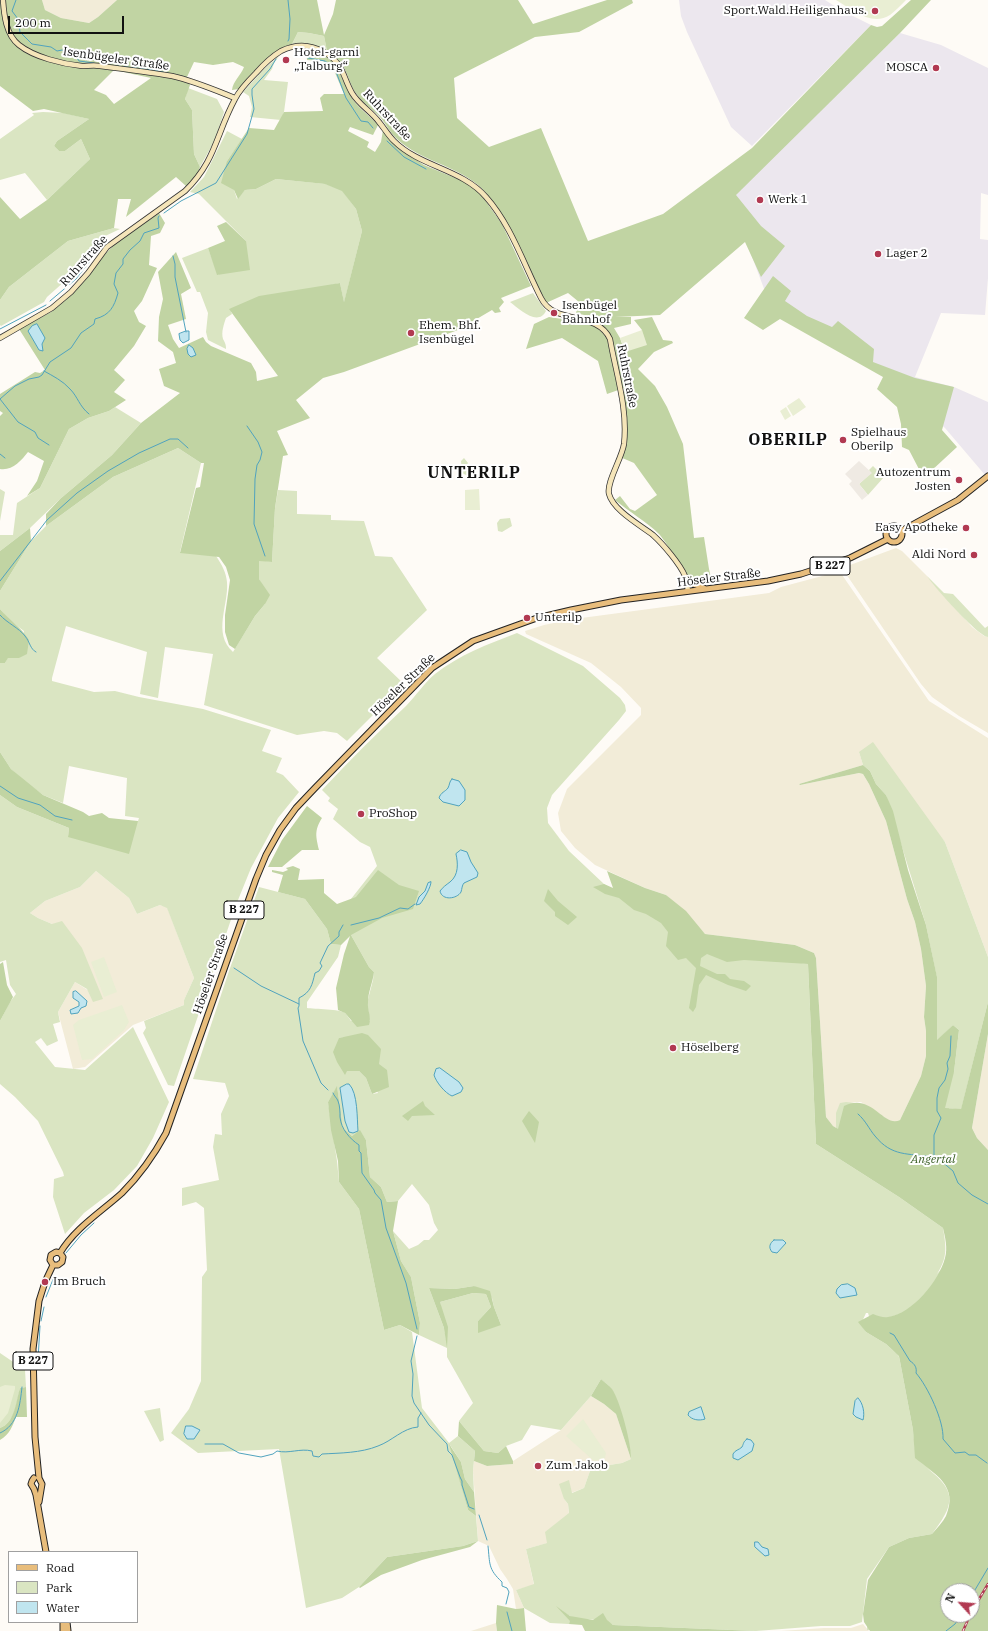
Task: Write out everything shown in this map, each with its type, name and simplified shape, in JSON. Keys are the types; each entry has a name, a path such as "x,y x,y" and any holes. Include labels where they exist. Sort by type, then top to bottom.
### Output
{"main road":[{"name":"Isenbügeler Straße","path":"3,0 7,24 11,35 18,44 26,50 48,59 70,64 98,66 185,79 235,98"},
{"name":"Ruhrstraße","path":"0,338 52,308 71,292 88,273 107,247 179,196 196,180 206,167 217,145 235,98 260,69 280,52 290,47 304,46 319,49 336,60 342,68 352,93 358,101 379,121 394,140 420,160 465,180 488,198 504,222 544,304 551,311 560,315 595,324 607,333 610,339 624,405 625,420 624,445 609,485 609,493 618,508 654,536 663,546 686,576 688,591"},
{"path":"901,531 953,503 988,476"},
{"path":"895,527 901,531 901,537 897,542 892,542 888,539 886,534 889,528 895,527"},
{"name":"Höseler Straße","path":"60,1253 81,1228 126,1188 150,1160 166,1133 253,885 266,855 280,830 296,808 310,793 432,668 473,641 529,621 621,600 768,581 801,574 850,558 888,539"},
{"path":"686,582 707,588"},
{"path":"56,1252 60,1253 63,1257 62,1262 58,1265 54,1264 50,1260 51,1256 56,1252"},
{"name":"B 227","path":"37,1478 33,1364 34,1336 45,1282 54,1264"},
{"path":"39,1513 40,1488 42,1484 37,1478 31,1482 31,1486 34,1489 46,1551"},
{"path":"34,1489 40,1488"}],"shaded area":[{"path":"42,0 117,0 89,23 61,18 45,10"},
{"path":"679,0 825,0 871,25 752,146 731,127 687,32 681,16"},
{"path":"900,33 941,45 988,68 988,195 981,193 980,239 988,240 988,278 985,315 941,313 915,377 954,387 988,402 988,471 985,475 945,428 866,359 766,294 730,198"},
{"path":"859,461 872,473 859,484 868,495 862,500 849,484 852,481 845,474"},
{"path":"896,548 902,551 927,576 972,627 984,636 988,637 988,733 959,716 932,697 921,684 842,568"},
{"path":"838,569 929,701 988,738 988,957 945,842 859,752 863,765 799,784 859,773 863,774 886,821 907,899 915,922 921,949 926,986 924,1017 926,1031 926,1056 921,1076 900,1120 896,1122 890,1121 861,1102 856,1102 850,1103 838,1129 833,1126 826,1117 816,958 814,953 795,945 705,934 666,895 645,888 595,865 575,848 561,831 558,813 567,789 641,715 641,708 621,687 591,663 526,634 525,631 544,625 574,619 769,593 781,587 826,575"},
{"path":"96,871 129,898 137,914 160,905 167,907 194,978 184,1000 184,1005 133,1025 85,1067 73,1069 58,1012 75,982 102,999 52,924 30,913 45,901 80,887"},
{"path":"988,1034 988,1150 977,1138 972,1128"},
{"path":"591,1396 616,1414 631,1459 622,1463 591,1468 584,1488 571,1493 564,1499 568,1504 569,1514 546,1532 548,1543 526,1549 534,1585 516,1590 524,1608 516,1609 513,1589 500,1569 489,1546 478,1541 473,1470 474,1461 487,1466 513,1464 513,1461 561,1430"},
{"path":"496,1623 497,1631 471,1631"},
{"path":"863,1624 869,1631 781,1631 851,1628"}],"green space":[{"path":"0,0 42,0 45,10 61,18 89,23 117,0 317,0 324,35 333,14 336,0 518,0 533,24 607,0 632,0 633,3 579,32 535,37 454,78 457,118 489,147 541,128 588,241 663,214 752,148 871,25 877,27 882,26 911,0 931,0 900,33 736,195 761,226 785,246 761,277 745,242 660,315 615,317 631,317 631,324 614,328 620,338 625,352 642,330 634,320 652,317 663,340 672,341 673,343 654,352 638,369 655,386 667,407 683,444 694,538 704,537 712,582 708,583 694,581 685,572 659,534 615,500 620,496 630,509 635,511 657,495 634,463 620,457 624,445 624,388 607,394 598,361 562,338 526,349 534,324 549,317 582,322 595,327 596,318 576,313 579,302 568,293 546,303 516,240 498,208 488,195 469,178 416,153 395,137 380,117 357,96 342,64 327,51 324,36 298,32 292,44 284,47 269,57 256,69 239,89 232,90 244,67 233,62 213,65 194,62 187,77 190,85 185,99 192,110 194,154 200,167 197,175 186,186 176,177 126,217 131,199 118,199 114,228 68,241 9,287 0,300 0,197 20,219 47,200 90,159 81,139 65,151 59,151 54,146 57,141 89,119 44,109 33,111 0,86","holes":["114,70 151,78 114,104 106,95 94,90"]},
{"name":"Sport.Wald.Heiligenhaus.","path":"836,0 906,0 890,15 876,19 869,18 855,12"},
{"path":"298,32 324,36 327,51 312,45 292,44"},
{"path":"306,48 327,57 338,68 354,101 378,125 373,135 350,127 348,131 369,142 367,147 375,152 381,142 383,130 401,150 424,165 465,182 480,193 502,224 531,286 501,298 504,302 499,308 501,312 495,313 492,310 458,330 344,372 323,378 296,400 310,418 277,431 288,455 283,456 275,508 272,562 259,561 259,579 270,595 235,649 229,645 225,632 225,615 230,580 226,567 219,557 180,553 196,488 200,487 204,463 201,463 178,448 113,477 46,526 46,514 60,499 112,455 141,423 180,393 164,386 159,369 176,363 173,352 158,341 159,317 163,299 158,272 176,252 191,288 181,294 186,319 168,325 173,339 179,348 203,337 211,346 251,363 256,372 257,381 278,376 229,309 259,296 340,283 344,302 362,231 356,209 342,191 325,184 276,179 256,189 245,190 238,199 234,190 221,183 227,161 249,128 274,130 284,112 323,111 320,98 324,94 344,94 333,68 323,61 307,60"},
{"path":"280,55 264,80 288,82 284,112 281,120 250,117 252,107 249,96 243,92 264,69"},
{"path":"188,88 217,99 224,112 215,140 200,167 194,154 192,110 185,99"},
{"path":"32,113 64,113 89,119 57,141 54,146 59,151 65,151 81,139 90,159 47,200 25,173 0,180 0,139 34,115"},
{"path":"227,131 242,139 227,161 237,199 245,190 256,189 276,179 326,184 342,190 356,209 362,231 344,303 340,283 230,309 232,314 226,318 222,336 226,349 208,340 206,332 208,313 200,292 197,292 182,258 208,248 218,275 246,241 199,194 190,192 204,177"},
{"path":"159,213 165,223 160,233 151,236 149,265 157,268 142,301 134,311 139,322 146,326 134,346 114,370 125,380 114,392 126,400 109,411 88,418 69,429 40,488 27,496 37,481 44,461 28,452 12,467 0,469 0,416 3,413 0,411 0,394 35,372 40,373 45,370 19,329 51,312 68,298 89,276 103,256 116,243"},
{"path":"226,222 246,241 250,270 217,275 208,248 225,241 217,226"},
{"path":"114,228 120,229 103,237 74,273 47,297 44,302 1,326 0,325 0,300 9,287 68,241"},
{"path":"773,276 791,291 785,301 807,316 832,327 838,321 874,349 873,362 915,378 954,387 942,430 957,447 930,472 921,473 909,450 902,447 901,424 897,407 877,389 883,377 780,319 763,330 744,318"},
{"path":"533,293 546,311 543,315 538,317 528,315 510,302"},
{"path":"642,330 647,345 625,352 620,338"},
{"path":"799,398 806,407 793,416 787,406"},
{"path":"115,407 141,423 112,455 60,499 30,528 0,551 0,535 13,535 17,503 40,488 69,429 88,418 109,411"},
{"path":"786,407 791,416 785,420 780,411"},
{"path":"178,448 201,463 180,552 216,556 222,566 227,582 222,628 223,636 233,652 255,616 265,604 264,589 259,579 259,560 272,562 275,508 278,490 297,491 297,514 331,515 331,520 364,521 375,556 392,557 427,610 377,658 404,684 347,741 337,733 324,731 297,735 204,705 213,654 165,647 158,698 140,694 147,652 66,626 52,681 94,692 115,691 203,709 271,730 262,751 282,758 276,772 283,775 299,792 278,818 251,868 236,905 174,1086 168,1085 143,1033 146,1028 144,1021 184,1005 184,1000 194,978 167,908 160,905 137,914 129,898 96,871 80,887 45,901 30,913 52,924 62,921 82,948 103,999 93,1002 87,989 75,982 58,1012 60,1022 53,1024 58,1041 47,1046 41,1038 35,1042 55,1067 85,1070 133,1027 169,1102 153,1138 137,1166 114,1190 84,1213 65,1234 53,1197 54,1179 64,1176 63,1172 38,1121 0,1084 0,1021 16,994 10,985 6,960 0,962 0,795 17,807 69,828 68,837 138,821 139,818 125,816 127,778 69,766 63,803 43,795 24,781 11,769 0,752 0,663 5,663 8,657 19,658 24,631 9,620 0,609 0,591 31,541 46,526 113,477"},
{"path":"464,458 468,463 466,466 471,465 474,470 473,473 468,476 462,473 461,461"},
{"path":"873,466 884,477 868,495 859,484 871,473 869,470"},
{"path":"0,489 5,492 0,521"},
{"path":"479,489 480,510 465,510 465,490"},
{"path":"510,518 512,526 502,532 498,531 497,523 500,519"},
{"path":"30,528 31,541 0,591 0,551"},
{"path":"927,576 944,593 953,594 985,628 988,626 988,637 983,635 966,620"},
{"path":"0,609 29,640 27,654 19,658 8,658 5,663 0,663"},
{"path":"517,633 583,666 620,698 625,705 626,711 552,795 547,808 548,823 569,851 604,884 645,907 701,949 808,964 816,1144 899,1197 943,1228 945,1257 937,1274 957,1251 940,1221 836,1129 836,1113 840,1103 846,1102 855,1103 898,1130 954,1072 959,1030 953,1025 937,1041 937,978 926,925 886,795 876,784 870,771 863,765 859,752 873,742 945,842 988,957 988,1002 961,1110 949,1108 988,1631 867,1630 867,1624 919,1543 943,1527 954,1496 948,1483 927,1468 944,1484 948,1492 948,1507 945,1515 932,1534 909,1538 889,1547 867,1579 862,1622 850,1626 821,1626 756,1631 613,1625 608,1622 598,1620 575,1618 559,1608 571,1621 569,1624 550,1623 524,1608 516,1590 534,1584 526,1549 547,1543 545,1532 569,1513 568,1504 564,1499 559,1484 569,1480 572,1493 584,1488 591,1468 622,1463 631,1459 627,1435 618,1403 611,1389 601,1379 591,1396 561,1430 531,1425 522,1440 506,1446 498,1453 484,1451 459,1421 473,1403 447,1357 447,1348 419,1335 420,1323 411,1277 401,1261 393,1231 409,1249 418,1245 424,1240 429,1240 438,1230 434,1223 429,1205 412,1184 398,1201 387,1202 381,1187 370,1177 366,1140 360,1131 352,1136 343,1128 337,1087 328,1102 339,1182 359,1209 384,1330 400,1325 412,1332 422,1408 449,1443 458,1436 475,1451 473,1470 474,1492 465,1479 461,1462 450,1445 468,1510 476,1516 478,1541 463,1546 387,1557 359,1587 342,1598 306,1608 279,1449 198,1453 171,1433 189,1409 201,1381 202,1277 207,1270 204,1208 196,1202 182,1206 182,1188 219,1180 213,1147 215,1134 222,1135 221,1114 229,1096 225,1083 193,1079 259,887 305,899 327,929 331,944 341,945 338,957 307,1002 307,1008 343,1012 351,1021 370,1021 367,1003 374,972 369,967 351,935 347,904 377,866 370,847 360,842 333,819 338,809 328,801 330,798 322,790 363,747 406,706 427,681 444,667 485,646","holes":["348,1037 378,1093 372,1094 366,1078 359,1071 346,1071 339,1038","474,1286 486,1294 473,1293 440,1302 447,1345 444,1328 429,1288 455,1289","486,1294 492,1298 501,1325 478,1321 491,1307","909,1309 898,1326 887,1318 903,1313","866,1313 868,1313 871,1323 897,1354 886,1344 866,1332 861,1324","899,1357 911,1371 916,1459 913,1430"]},
{"path":"0,752 11,769 43,795 89,816 102,813 109,818 138,821 129,854 68,837 69,828 17,807 0,795"},
{"name":"Angertal","path":"863,765 870,771 876,784 886,795 893,811 908,870 926,925 937,977 937,1040 953,1025 959,1030 954,1072 945,1108 961,1109 988,1002 988,1034 972,1128 977,1138 988,1150 988,1631 870,1631 864,1622 863,1614 868,1580 889,1547 909,1538 932,1534 946,1516 949,1506 949,1497 947,1489 937,1475 915,1458 913,1430 899,1356 886,1344 866,1332 858,1322 873,1314 885,1317 897,1315 915,1303 931,1286 942,1267 946,1254 946,1246 943,1228 899,1197 816,1144 808,964 744,960 727,962 707,954 701,958 700,966 717,974 725,974 730,979 744,981 751,986 746,991 706,975 699,985 696,1007 693,1012 689,1008 696,968 686,958 678,960 666,946 668,932 661,923 646,914 634,910 619,898 605,894 593,887 604,884 613,888 607,871 645,888 666,895 686,911 705,934 795,945 814,953 816,958 826,1117 833,1126 838,1129 844,1106 854,1103 862,1103 870,1106 888,1119 894,1121 900,1120 921,1076 926,1056 926,1031 924,1017 926,986 921,949 915,922 907,899 886,821 863,774 859,773 799,784"},
{"path":"307,806 322,818 316,834 319,850 302,850 282,867 268,867 282,840"},
{"path":"293,866 300,869 298,880 324,879 324,893 337,904 356,897 378,870 399,885 419,891 413,909 382,918 351,935 369,967 374,972 368,998 370,1019 369,1025 357,1027 345,1013 338,1010 336,988 350,936 341,945 331,944 327,929 305,899 278,892 283,875 272,872 272,870 283,872 288,870 286,868"},
{"path":"548,889 558,901 577,917 568,925 555,916 555,912 544,901"},
{"path":"104,957 117,992 104,997 91,962"},
{"path":"3,962 7,985 13,997 0,1021 0,964"},
{"path":"122,1005 129,1022 124,1030 92,1059 82,1060 73,1025 79,1020"},
{"path":"362,1033 368,1035 381,1049 379,1064 387,1070 389,1087 372,1094 366,1078 359,1071 347,1071 345,1075 333,1052 339,1038"},
{"path":"337,1086 343,1128 352,1136 360,1130 366,1140 370,1177 381,1187 387,1202 398,1201 393,1231 401,1261 411,1277 420,1323 419,1335 400,1325 384,1330 359,1209 339,1182 338,1161 331,1130 328,1102"},
{"path":"423,1101 425,1106 435,1115 412,1116 408,1121 402,1116"},
{"path":"529,1111 539,1122 535,1143 522,1121"},
{"path":"474,1286 490,1291 501,1325 478,1333 478,1321 491,1307 486,1294 473,1293 440,1302 448,1327 447,1348 444,1328 429,1288 455,1289"},
{"path":"0,1353 25,1370 26,1387 20,1388 12,1417 0,1428"},
{"path":"601,1379 612,1389 622,1413 628,1434 631,1459 616,1414 591,1396"},
{"path":"5,1385 15,1386 15,1389 8,1413 0,1423 0,1387"},
{"path":"26,1387 27,1417 16,1417 8,1433 0,1440 0,1428 12,1417 20,1388"},
{"path":"160,1408 164,1440 160,1442 144,1411"},
{"path":"583,1419 606,1453 605,1458 594,1461 566,1436"},
{"path":"459,1421 484,1451 498,1453 506,1446 513,1464 487,1466 474,1461 475,1451 458,1436"},
{"path":"449,1444 461,1462 465,1479 474,1492 476,1516 468,1510"},
{"path":"478,1541 470,1547 422,1560 381,1575 360,1588 359,1587 387,1557 463,1546"},
{"path":"497,1605 516,1609 524,1608 526,1631 497,1631"},
{"path":"556,1606 570,1616 593,1620 603,1613 607,1620 613,1625 756,1631 585,1631 582,1625 569,1624 570,1621"}],"water":[{"path":"37,324 45,338 42,344 43,351 39,350 28,331 32,326"},
{"path":"189,331 189,340 183,343 180,340 179,334"},
{"path":"189,345 193,348 196,355 191,357 188,354 187,349"},
{"path":"452,779 459,781 465,790 465,800 459,806 443,802 439,798 448,788"},
{"path":"461,850 467,852 478,873 477,877 464,883 459,894 446,898 440,891 455,876 457,865 456,854"},
{"path":"431,882 429,890 420,904 416,905 428,883"},
{"path":"76,991 87,1001 86,1006 81,1008 78,1013 71,1014 70,1010 79,1006 79,1002 73,998 73,992"},
{"path":"440,1068 459,1082 463,1088 461,1092 452,1096 441,1087 434,1075 436,1069"},
{"path":"349,1084 352,1088 356,1100 358,1131 353,1133 349,1132 345,1121 340,1088"},
{"path":"774,1240 783,1240 786,1243 777,1253 772,1252 770,1248"},
{"path":"848,1284 855,1288 857,1295 840,1298 836,1293 837,1289 841,1285"},
{"path":"858,1398 863,1408 863,1420 853,1414 855,1401"},
{"path":"701,1407 705,1419 696,1420 688,1415 689,1412"},
{"path":"186,1426 192,1426 200,1430 194,1439 187,1439 184,1434"},
{"path":"747,1439 751,1440 754,1444 752,1451 738,1460 733,1458 733,1454 742,1447"},
{"path":"755,1542 758,1542 762,1547 768,1549 769,1555 765,1556 755,1547"}],"waterway":[{"path":"16,0 12,11 18,19 20,32 32,44 51,47 57,51 62,50 76,56 79,61 94,63"},
{"path":"288,0 290,19 288,41"},
{"path":"308,58 325,61 335,69 346,98 361,121 368,122 373,128"},
{"path":"164,213 181,201 216,183 247,134 254,109 252,89 270,69 276,59"},
{"path":"99,64 154,70 185,77"},
{"path":"387,141 404,157 426,169"},
{"path":"0,399 15,386 29,379 42,375 50,362 71,348 81,333 94,324 95,319 111,310 118,293 114,284 116,273 123,264 123,259 140,241 144,233 159,228 159,216"},
{"path":"173,256 175,264 175,277 186,332"},
{"path":"50,301 76,279 90,261"},
{"path":"0,329 46,305"},
{"path":"44,371 67,386 89,414"},
{"path":"0,399 18,422 35,432 38,438 49,445"},
{"path":"247,426 258,442 262,452 257,465 255,479 254,524 265,556"},
{"path":"0,581 47,520 77,493 108,471 139,453 170,439 178,439 188,448"},
{"path":"0,454 5,458"},
{"path":"0,615 27,638 32,649 36,652"},
{"path":"0,786 18,798 40,805 55,816 72,820"},
{"path":"351,925 379,918 400,908 408,909 415,904"},
{"path":"328,1090 321,1083 303,1041 298,1008 299,998 303,996 310,988 315,973 319,971 322,966 320,963 328,946 339,936 339,932 343,925"},
{"path":"234,968 261,986 299,1004"},
{"path":"951,1036 950,1056 947,1063 948,1069 945,1080 939,1088 937,1098 937,1111 941,1118 934,1135 934,1155 953,1171 958,1183 972,1195 988,1204"},
{"path":"333,1093 339,1103 342,1126 349,1137 359,1145 362,1173 381,1200 386,1228 406,1283 417,1329"},
{"path":"858,1114 881,1143 888,1148 901,1153 934,1156"},
{"path":"66,1253 81,1235 94,1223"},
{"path":"46,1297 54,1277"},
{"path":"41,1321 44,1307"},
{"path":"38,1360 40,1326"},
{"path":"890,1333 894,1335 916,1368 916,1373 930,1395 941,1423 943,1439 955,1453 965,1452 969,1455 976,1455 987,1463"},
{"path":"417,1336 411,1361 413,1374 412,1396 414,1403 429,1425 447,1444 448,1451 452,1455 462,1481 469,1507 474,1509"},
{"path":"0,1433 11,1425 17,1414 22,1387"},
{"path":"205,1444 223,1444 239,1453 261,1457 273,1454 277,1451 286,1452 303,1450 312,1451 313,1456 319,1457 322,1454 358,1451 378,1446 402,1432 418,1427 418,1418 421,1413"},
{"path":"479,1515 487,1540"},
{"path":"488,1546 490,1566 502,1582 502,1586 507,1588 509,1592 506,1604"},
{"path":"979,1583 988,1568"},
{"path":"507,1612 512,1631"},
{"path":"946,1631 956,1623"}],"railway":[{"path":"980,1598 988,1584"},
{"path":"963,1631 966,1623"}],"place":[{"name":"Sport.Wald.Heiligenhaus.","path":"875,11"},
{"name":"Hotel-garni „Talburg“","path":"286,60"},
{"name":"MOSCA","path":"936,68"},
{"name":"Werk 1","path":"760,200"},
{"name":"Lager 2","path":"878,254"},
{"name":"Isenbügel Bahnhof","path":"554,313"},
{"name":"Ehem. Bhf. Isenbügel","path":"411,333"},
{"name":"Spielhaus Oberilp","path":"843,440"},
{"name":"Autozentrum Josten","path":"959,480"},
{"name":"Easy Apotheke","path":"966,528"},
{"name":"Aldi Nord","path":"974,555"},
{"name":"Unterilp","path":"527,618"},
{"name":"ProShop","path":"361,814"},
{"name":"Höselberg","path":"673,1048"},
{"name":"Im Bruch","path":"45,1282"},
{"name":"Zum Jakob","path":"538,1466"}],"district":[{"name":"OBERILP","path":"788,440"},
{"name":"UNTERILP","path":"474,473"}]}
